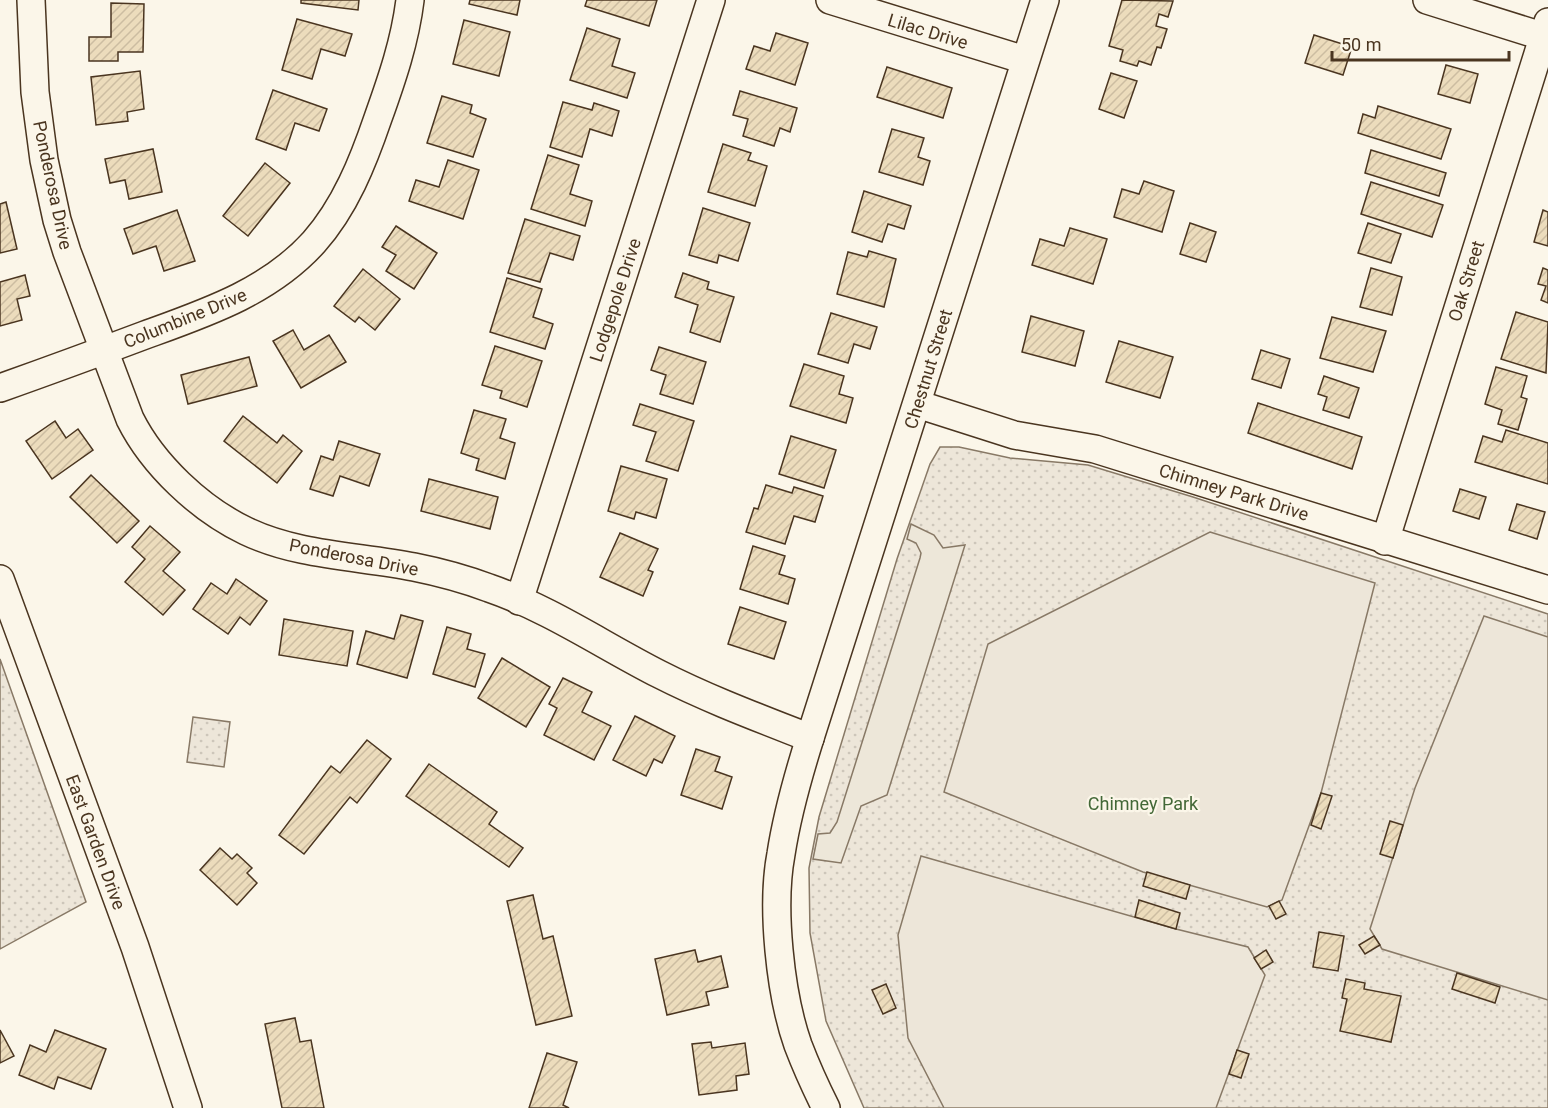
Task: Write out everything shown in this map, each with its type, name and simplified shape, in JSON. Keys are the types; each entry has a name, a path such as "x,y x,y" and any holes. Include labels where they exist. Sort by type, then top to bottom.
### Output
{"street":[{"name":"Ponderosa Drive","path":"31,0 35,93 44,160 67,252 130,419 154,457 171,476 221,518 248,532 303,550 415,567 489,588 556,617 701,695 810,738"},
{"name":"Columbine Drive","path":"0,388 208,312 249,294 292,262 313,242 329,222 350,188 368,147 396,68 407,27 410,0"},
{"name":"Lodgepole Drive","path":"519,601 711,0"},
{"name":"Lilac Drive","path":"830,0 1025,60"},
{"name":"Chestnut Street","path":"826,1108 798,1044 783,983 777,922 780,855 796,781 1045,0"},
{"path":"1427,0 1546,32"},
{"name":"Oak Street","path":"1385,541 1546,32"},
{"name":"Chimney Park Drive","path":"917,404 1014,435 1095,449 1548,590"},
{"name":"East Garden Drive","path":"0,579 135,947 188,1108"}],"green space":[{"name":"Chimney Park","path":"940,447 959,447 1010,458 1088,465 1193,497 1548,614 1548,1108 864,1108 826,1021 810,933 809,868 819,817 897,559 930,464"},
{"path":"1210,532 1375,583 1321,793 1282,900 1267,907 1143,872 944,792 988,644"},
{"path":"1484,616 1548,637 1548,1000 1382,949 1370,929 1415,788"},
{"path":"0,659 86,902 0,949"},
{"path":"193,717 230,722 224,767 187,762"},
{"path":"921,856 1176,929 1248,947 1265,975 1216,1108 944,1108 908,1038 898,935"}],"shaded area":[{"path":"911,524 934,535 943,548 965,545 887,795 861,806 841,863 813,859 818,834 830,833 837,822 920,558 921,553 916,543 907,539"}],"building":[{"path":"301,0 359,0 358,10 301,3"},
{"path":"470,0 520,0 517,15 469,4"},
{"path":"587,0 657,0 649,26 585,6"},
{"path":"1122,0 1173,1 1168,17 1159,14 1156,26 1167,29 1161,48 1157,47 1151,65 1139,61 1137,66 1120,61 1123,50 1109,46"},
{"path":"111,3 144,4 143,52 118,52 118,61 89,61 89,37 111,37"},
{"path":"297,19 352,34 345,56 321,49 312,79 282,70"},
{"path":"464,20 510,32 499,76 453,64"},
{"path":"587,28 620,39 612,66 635,73 627,98 570,80"},
{"path":"776,33 808,43 795,85 746,69 754,46 770,51"},
{"path":"1314,35 1352,47 1343,75 1305,63"},
{"path":"1446,65 1478,74 1470,103 1438,94"},
{"path":"887,67 952,88 943,118 877,97"},
{"path":"140,71 144,109 127,112 128,121 96,125 91,77"},
{"path":"1111,73 1137,81 1124,118 1099,109"},
{"path":"273,90 327,109 319,131 295,123 286,150 256,139"},
{"path":"740,91 797,108 790,132 780,128 774,146 743,136 748,119 733,115"},
{"path":"442,96 472,105 470,113 486,119 473,157 427,143"},
{"path":"563,102 592,110 594,103 619,111 612,136 590,129 582,157 550,147"},
{"path":"1378,106 1451,129 1441,159 1358,133 1363,114 1375,118"},
{"path":"892,129 924,138 918,157 930,161 923,185 879,172"},
{"path":"723,144 751,153 748,160 767,166 755,206 708,192"},
{"path":"153,149 162,192 129,199 125,180 110,183 105,159"},
{"path":"1371,150 1446,173 1439,196 1365,173"},
{"path":"548,155 579,165 570,194 592,201 585,226 531,209"},
{"path":"448,160 479,170 463,219 409,201 416,180 439,187"},
{"path":"265,163 290,183 248,236 223,216"},
{"path":"1144,181 1174,191 1162,232 1114,217 1122,189 1139,194"},
{"path":"1371,182 1443,205 1432,237 1361,214"},
{"path":"864,191 911,206 904,229 888,224 882,242 852,232"},
{"path":"6,202 17,249 0,253 0,204"},
{"path":"703,208 750,223 738,261 719,255 717,263 689,255"},
{"path":"177,210 195,261 164,271 156,246 133,254 124,229"},
{"path":"1543,210 1548,212 1548,246 1534,242"},
{"path":"525,219 580,236 573,260 550,253 540,282 508,273"},
{"path":"1190,223 1216,232 1206,262 1180,254"},
{"path":"1368,223 1401,234 1391,263 1358,253"},
{"path":"396,226 437,253 414,289 386,271 396,255 382,247"},
{"path":"1070,228 1107,239 1093,284 1032,265 1040,239 1064,246"},
{"path":"869,251 896,259 884,307 837,294 848,252 867,257"},
{"path":"1371,268 1402,277 1392,315 1360,307"},
{"path":"1543,268 1548,270 1548,303 1541,300 1546,286 1538,284"},
{"path":"363,269 400,299 375,330 359,317 355,322 334,306"},
{"path":"683,273 709,282 707,289 734,297 720,342 690,332 698,305 675,297"},
{"path":"25,275 30,296 17,299 22,320 0,326 0,282"},
{"path":"507,278 542,289 533,317 553,324 545,349 490,332"},
{"path":"1516,312 1548,322 1546,373 1501,359"},
{"path":"831,313 877,327 870,349 854,344 848,363 818,354"},
{"path":"1031,316 1084,331 1075,366 1022,352"},
{"path":"1332,317 1386,331 1373,372 1320,358"},
{"path":"293,330 304,350 329,335 346,362 301,388 273,341"},
{"path":"1119,341 1173,357 1160,398 1106,382"},
{"path":"495,346 542,361 527,407 500,398 502,391 482,385"},
{"path":"659,347 706,362 693,404 660,394 666,375 651,370"},
{"path":"1261,350 1290,359 1281,388 1252,379"},
{"path":"249,357 257,386 188,404 181,375"},
{"path":"804,364 844,376 839,394 853,398 846,423 790,406"},
{"path":"1496,367 1527,376 1521,397 1527,399 1518,430 1498,424 1502,410 1485,404"},
{"path":"1324,376 1359,388 1349,418 1323,410 1327,397 1318,394"},
{"path":"1258,403 1362,437 1352,469 1248,433"},
{"path":"640,404 694,421 678,471 646,461 656,432 633,425"},
{"path":"474,410 506,419 500,438 515,443 505,479 476,470 479,459 461,453"},
{"path":"243,416 277,443 283,435 302,451 277,483 224,441"},
{"path":"55,421 66,438 78,429 93,450 52,479 26,441"},
{"path":"1506,430 1548,443 1548,484 1475,462 1483,436 1502,442"},
{"path":"791,436 836,450 824,488 779,474"},
{"path":"339,441 380,454 369,486 340,476 333,496 310,489 321,456 333,460"},
{"path":"621,466 667,479 656,518 636,512 634,519 608,511"},
{"path":"91,475 139,521 117,543 70,497"},
{"path":"429,479 498,497 490,529 421,511"},
{"path":"766,485 792,493 794,487 823,496 815,522 794,516 785,544 746,532 754,508 758,509"},
{"path":"1460,489 1486,497 1479,519 1453,511"},
{"path":"1517,504 1545,512 1537,539 1509,530"},
{"path":"150,526 180,552 163,571 185,590 163,615 125,582 145,559 132,547"},
{"path":"620,533 658,549 648,570 653,572 643,596 600,577"},
{"path":"753,546 785,556 779,574 795,579 788,604 740,589"},
{"path":"236,579 267,601 250,625 240,617 228,634 193,609 211,583 227,594"},
{"path":"740,607 786,622 774,659 728,644"},
{"path":"401,615 423,621 407,678 357,664 366,631 394,639"},
{"path":"284,619 353,631 347,666 279,655"},
{"path":"447,627 471,634 467,649 485,654 475,687 433,674"},
{"path":"502,658 550,687 526,727 478,698"},
{"path":"563,678 592,692 582,712 611,726 594,760 544,735 557,708 549,704"},
{"path":"635,716 675,736 662,763 654,759 646,776 613,760"},
{"path":"367,740 391,759 357,803 350,797 304,854 279,835 331,766 340,773"},
{"path":"696,749 720,757 715,771 732,777 722,809 681,795"},
{"path":"429,764 497,812 489,824 523,848 509,867 406,796"},
{"path":"1321,793 1332,796 1321,829 1311,825"},
{"path":"1390,821 1403,825 1393,858 1380,854"},
{"path":"220,848 232,859 237,854 252,868 247,873 257,883 237,905 200,870"},
{"path":"1147,872 1190,885 1186,899 1143,886"},
{"path":"533,895 543,939 553,936 572,1016 536,1025 507,901"},
{"path":"1139,900 1180,913 1176,929 1135,917"},
{"path":"1279,901 1286,914 1276,919 1269,906"},
{"path":"1319,932 1344,936 1338,971 1313,967"},
{"path":"1374,936 1380,945 1365,954 1359,945"},
{"path":"695,950 698,962 721,956 728,987 706,992 709,1005 667,1015 655,959"},
{"path":"1266,950 1273,962 1261,969 1254,958"},
{"path":"1457,973 1500,987 1495,1003 1452,989"},
{"path":"1346,979 1365,983 1364,989 1401,996 1391,1042 1340,1031 1347,999 1342,998"},
{"path":"886,984 896,1008 883,1014 872,990"},
{"path":"295,1018 300,1042 311,1040 324,1108 282,1108 265,1024"},
{"path":"0,1030 14,1056 0,1063"},
{"path":"55,1030 106,1049 91,1089 58,1077 54,1089 19,1075 30,1045 46,1052"},
{"path":"711,1042 712,1048 745,1043 749,1074 736,1076 737,1090 699,1095 692,1044"},
{"path":"1237,1050 1249,1054 1241,1078 1229,1074"},
{"path":"547,1053 577,1062 563,1105 569,1108 529,1108"}]}
